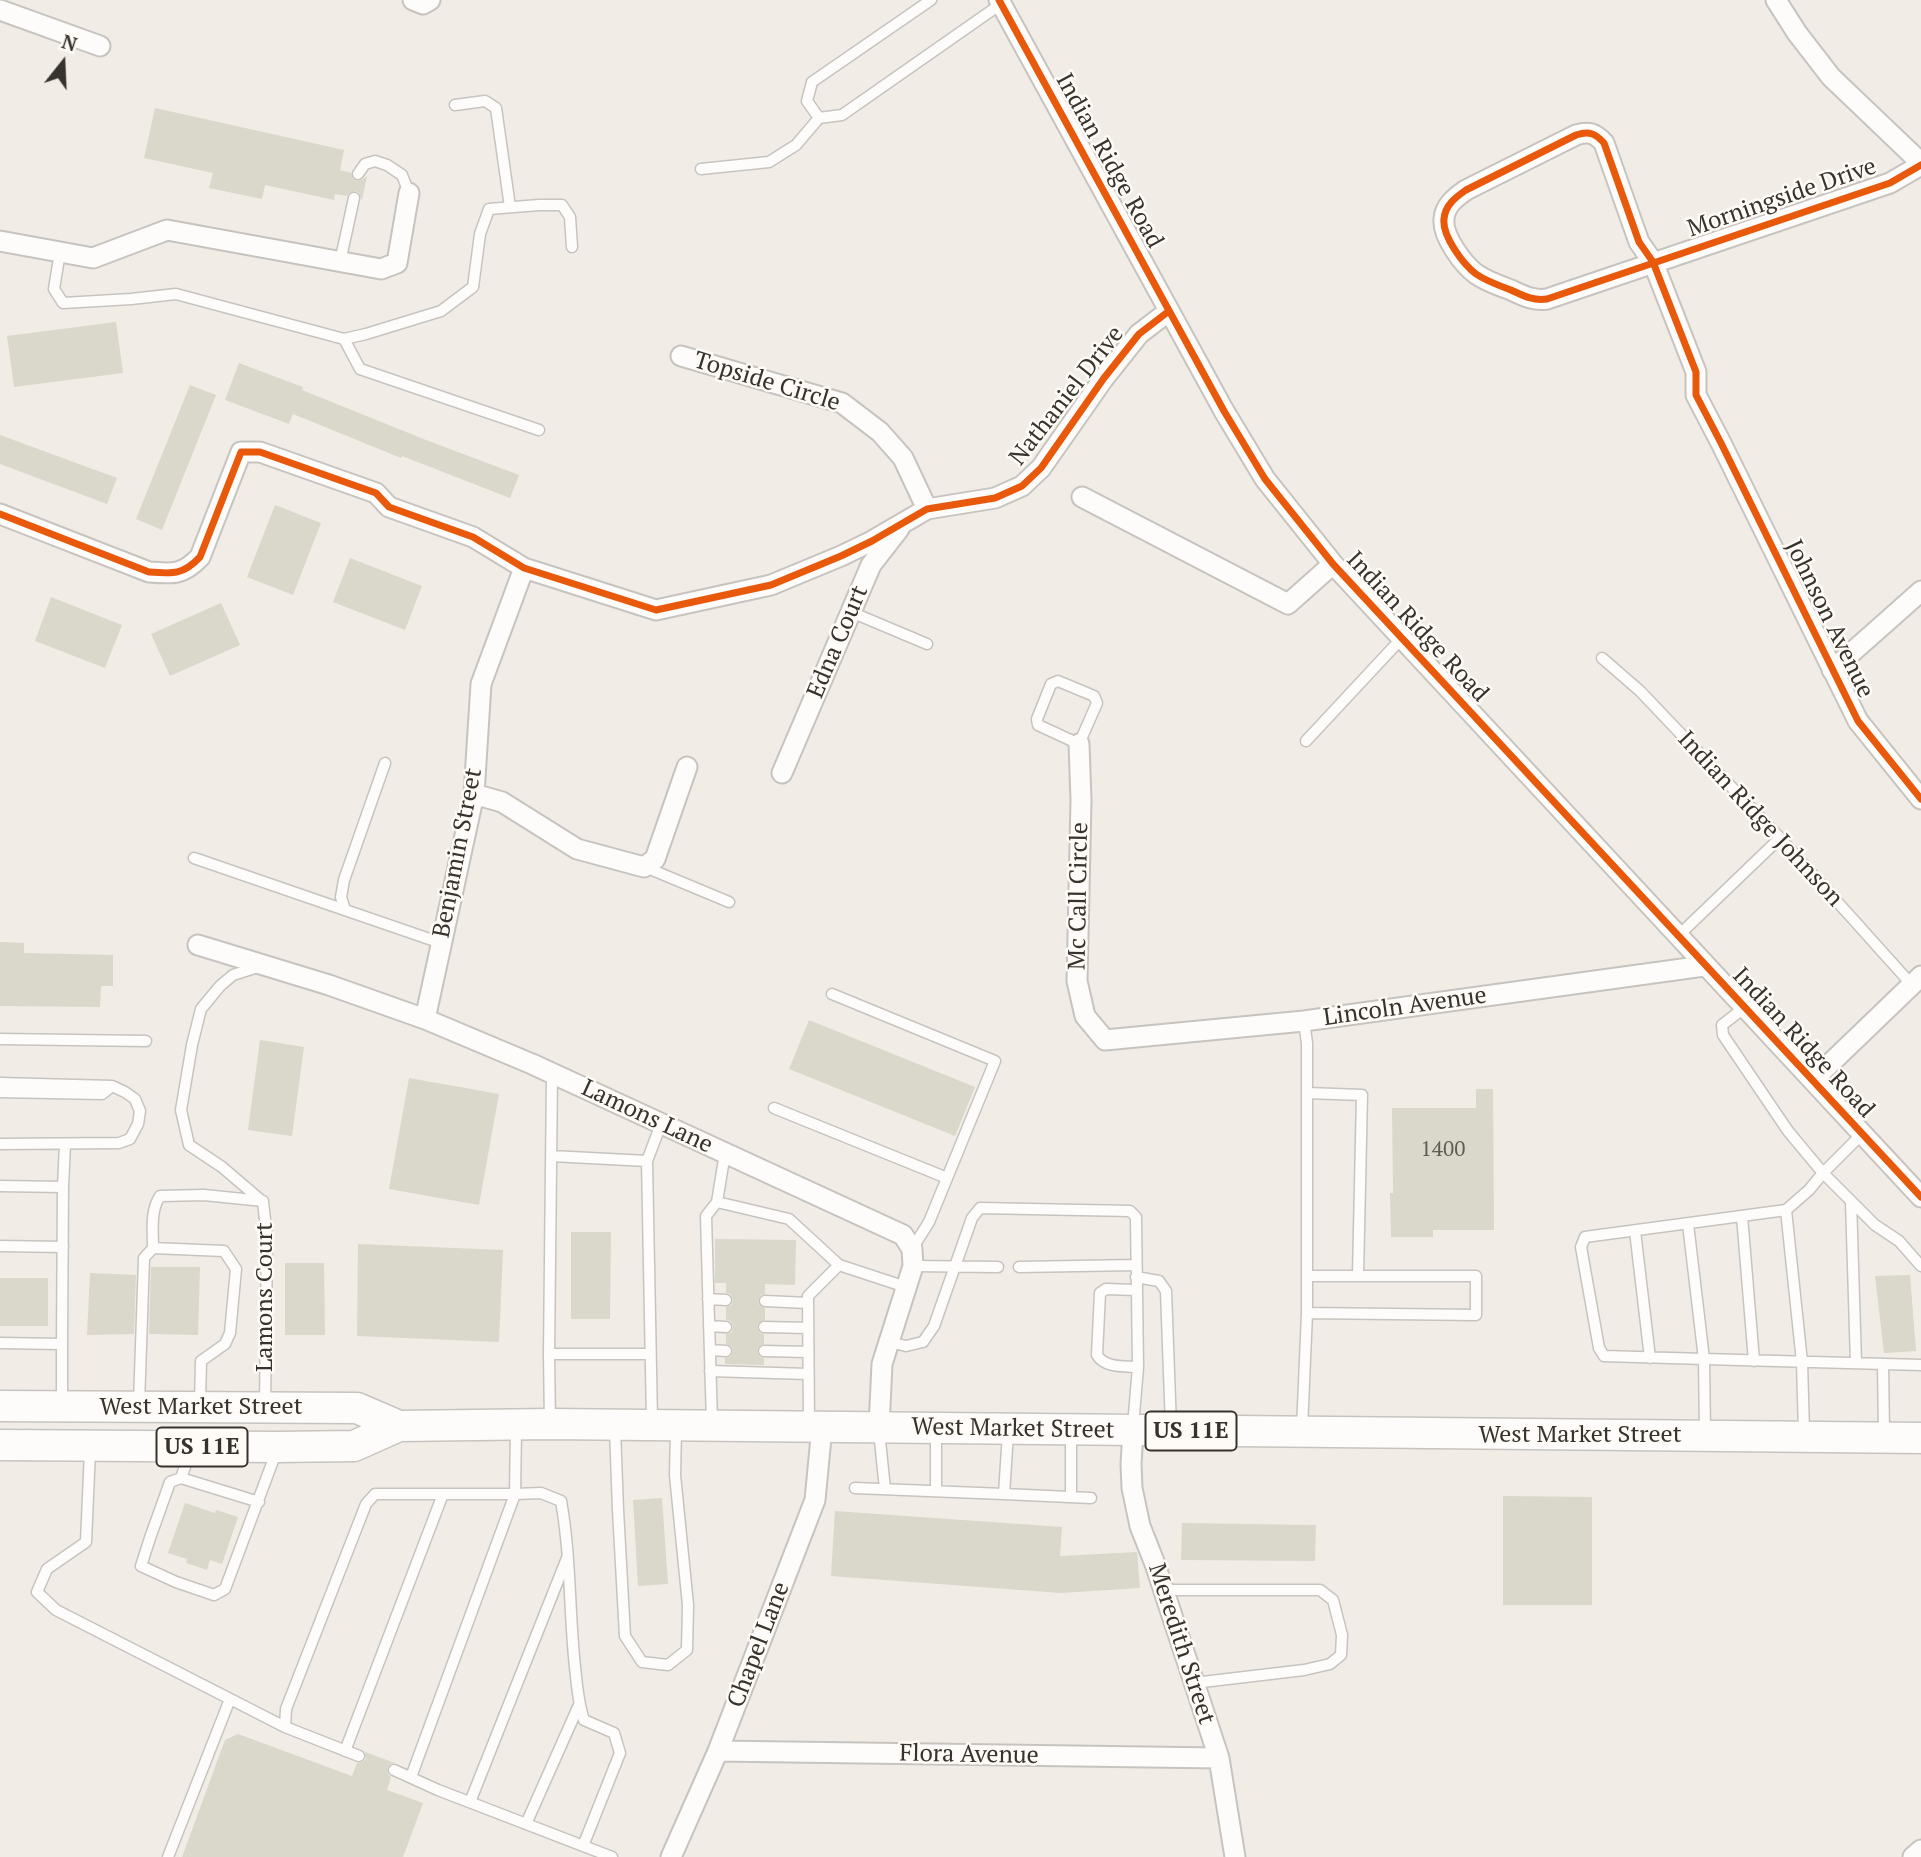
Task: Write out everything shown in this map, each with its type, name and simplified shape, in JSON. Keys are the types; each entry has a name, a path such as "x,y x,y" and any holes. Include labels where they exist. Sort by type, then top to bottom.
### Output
{"main road":[{"name":"West Market Street","path":"0,1406 358,1408 399,1426"},
{"name":"West Market Street","path":"0,1445 354,1446 399,1426 550,1424 1921,1438"}],"street":[{"path":"413,0 424,4 430,0"},
{"path":"1776,0 1797,33 1831,76 1921,164"},
{"name":"Indian Ridge Road","path":"1000,2 1224,411 1265,479 1332,564 1921,1197"},
{"path":"0,10 100,46"},
{"name":"Morningside Drive","path":"1653,262 1639,242 1604,144 1596,134 1586,132 1576,135 1466,190 1454,198 1444,220 1454,248 1477,274 1534,300 1547,299 1890,183 1921,164"},
{"path":"0,241 93,258 167,230 382,270 397,263 410,193"},
{"name":"Johnson Avenue","path":"1653,262 1696,372 1696,395 1832,670 1858,721 1921,799"},
{"name":"Nathaniel Drive","path":"0,514 149,572 170,574 188,569 200,557 240,453 260,452 376,493 389,507 474,537 524,568 656,610 771,585 872,541 927,509 995,498 1022,486 1041,468 1104,377 1139,334 1169,311"},
{"name":"Topside Circle","path":"681,356 842,403 880,432 903,458 927,509"},
{"path":"1082,497 1287,604 1332,564"},
{"name":"Edna Court","path":"782,773 871,565 906,519"},
{"name":"Benjamin Street","path":"425,1019 474,794 481,684 524,568"},
{"path":"1832,670 1921,591"},
{"name":"Mc Call Circle","path":"1079,744 1081,800 1077,981 1085,1016 1105,1040"},
{"path":"474,794 502,802 577,849 644,867 654,859 687,767"},
{"name":"Lamons Lane","path":"198,945 329,985 425,1019 552,1073 903,1235 913,1257"},
{"name":"Lincoln Avenue","path":"1105,1040 1304,1021 1704,966"},
{"path":"1812,1080 1916,980"},
{"path":"879,1427 882,1364 913,1257"},
{"name":"Chapel Lane","path":"671,1857 718,1751 815,1500 815,1427"},
{"name":"Meredith Street","path":"1133,1430 1132,1488 1140,1526 1219,1758 1235,1857"},
{"name":"Flora Avenue","path":"718,1751 1219,1758"},
{"path":"1913,1857 1921,1850"}],"lane":[{"path":"819,118 807,102 812,82 931,0"},
{"path":"701,169 769,162 796,145 819,118 842,115 1000,2"},
{"path":"455,105 485,101 496,108 510,207"},
{"path":"358,174 365,164 375,161 387,165 402,175 410,193"},
{"path":"340,262 354,198"},
{"path":"60,252 54,289 63,303 176,294 344,339 441,311 473,287 480,234 489,209 562,205 570,217 572,247"},
{"path":"344,339 360,369 539,430"},
{"path":"851,612 927,644"},
{"path":"1306,741 1401,639"},
{"name":"Indian Ridge Johnson","path":"1602,658 1640,691 1916,980"},
{"path":"1058,681 1094,696 1097,703 1079,744 1038,725 1037,719 1051,684 1058,681"},
{"path":"345,910 341,897 344,880 385,763"},
{"path":"1677,937 1780,838"},
{"path":"194,858 441,943"},
{"path":"644,867 729,902"},
{"name":"Lamons Court","path":"262,966 233,975 201,1009 181,1110 189,1145 222,1167 263,1202 267,1237 265,1408"},
{"path":"832,994 995,1061 913,1257 956,1267 999,1267"},
{"path":"1744,1007 1722,1025 1723,1035 1787,1131 1875,1226 1899,1241 1921,1266"},
{"path":"1302,1432 1307,1313 1307,1043 1304,1021"},
{"path":"0,1039 146,1041"},
{"path":"550,1424 552,1073"},
{"path":"0,1083 112,1086 135,1099 140,1111 138,1124 130,1139 120,1143 0,1144"},
{"path":"0,1092 102,1094 112,1086"},
{"path":"1307,1093 1362,1095 1358,1275"},
{"path":"774,1108 947,1178"},
{"path":"615,1424 625,1636 642,1662 668,1665 687,1650 688,1605 676,1475 650,1354 647,1161 661,1124"},
{"path":"1862,1134 1823,1172 1810,1190 1786,1210 1585,1237 1581,1247 1599,1348 1604,1356 1921,1365"},
{"path":"62,1406 65,1144"},
{"path":"712,1426 706,1216 717,1202 724,1153"},
{"path":"551,1156 647,1161"},
{"path":"0,1186 63,1187"},
{"path":"139,1407 144,1258 153,1248 152,1222 155,1203 160,1196 204,1195 263,1202"},
{"path":"1851,1201 1856,1363"},
{"path":"717,1202 789,1219 839,1265 906,1287"},
{"path":"888,1342 905,1346 922,1342 934,1326 972,1218 981,1208 1130,1211 1136,1217 1138,1367 1133,1430"},
{"path":"1786,1210 1801,1362 1804,1437"},
{"path":"1742,1216 1754,1361"},
{"path":"1688,1224 1704,1359 1705,1436"},
{"path":"1635,1231 1650,1358"},
{"path":"0,1246 63,1247"},
{"path":"153,1248 224,1251 236,1269 230,1333 225,1343 201,1361 200,1407"},
{"path":"815,1427 808,1374 808,1296 839,1265"},
{"path":"1019,1267 1135,1265"},
{"path":"1307,1276 1476,1276 1476,1315 1307,1313"},
{"path":"1136,1277 1159,1282 1166,1291 1171,1431"},
{"path":"1136,1290 1106,1289 1100,1293 1097,1356 1101,1362 1110,1365 1138,1367"},
{"path":"708,1299 726,1300"},
{"path":"765,1301 808,1303"},
{"path":"709,1326 726,1327"},
{"path":"764,1327 808,1328"},
{"path":"0,1343 62,1344"},
{"path":"710,1350 726,1350"},
{"path":"764,1351 808,1352"},
{"path":"549,1354 650,1354"},
{"path":"1883,1364 1884,1438"},
{"path":"710,1371 808,1374"},
{"path":"411,1777 515,1493 516,1425"},
{"path":"879,1427 885,1489"},
{"path":"936,1428 936,1491"},
{"path":"1004,1494 1008,1429"},
{"path":"1071,1430 1071,1497"},
{"path":"90,1446 86,1542 47,1569 37,1592 56,1610 230,1699 285,1727 359,1756"},
{"path":"181,1478 192,1446"},
{"path":"258,1502 181,1478 170,1482 141,1566 214,1595 225,1589 258,1502 277,1447"},
{"path":"855,1488 1091,1498"},
{"path":"285,1727 286,1709 366,1504 375,1494 541,1493 561,1501 567,1532 579,1705 584,1720 614,1733 620,1753 583,1846"},
{"path":"345,1751 443,1494"},
{"path":"470,1802 568,1554"},
{"path":"1164,1590 1320,1590 1333,1600 1342,1635 1341,1655 1329,1664 1304,1670 1194,1683"},
{"path":"169,1857 230,1699"},
{"path":"526,1824 579,1705"},
{"path":"394,1770 612,1857"}],"building":[{"path":"155,108 344,150 340,170 351,173 352,178 357,181 367,176 362,200 355,191 347,196 335,194 334,200 265,185 262,199 209,188 213,173 144,158"},
{"path":"116,322 123,373 14,387 7,336"},
{"path":"239,363 519,475 510,498 293,414 289,424 225,400"},
{"path":"190,385 216,395 162,530 136,519"},
{"path":"0,435 117,478 107,504 0,464"},
{"path":"275,505 321,523 293,595 247,577"},
{"path":"350,558 422,586 405,630 333,602"},
{"path":"51,597 122,625 105,668 35,641"},
{"path":"221,603 240,645 170,676 151,634"},
{"path":"0,942 24,943 24,953 113,955 113,986 101,986 100,1007 0,1006"},
{"path":"809,1020 975,1087 955,1136 789,1069"},
{"path":"260,1040 304,1047 292,1136 248,1130"},
{"path":"409,1078 499,1094 479,1205 389,1189"},
{"path":"1476,1089 1493,1089 1494,1230 1433,1230 1433,1237 1391,1237 1392,1108 1476,1108"},
{"path":"571,1232 611,1232 610,1319 571,1319"},
{"path":"715,1239 796,1240 795,1285 765,1284 765,1294 758,1300 759,1305 765,1308 765,1320 758,1323 757,1328 764,1334 764,1344 758,1347 757,1352 764,1358 764,1365 725,1364 725,1358 730,1357 733,1352 732,1347 726,1344 726,1334 732,1332 733,1327 731,1321 726,1320 726,1307 732,1305 733,1300 731,1294 726,1293 726,1283 715,1283"},
{"path":"358,1244 503,1250 499,1342 357,1336"},
{"path":"285,1263 324,1263 325,1335 285,1335"},
{"path":"151,1267 200,1267 198,1335 149,1334"},
{"path":"90,1273 136,1275 134,1334 87,1335"},
{"path":"1910,1275 1916,1351 1884,1353 1875,1276"},
{"path":"0,1278 48,1278 48,1326 0,1326"},
{"path":"1503,1496 1592,1497 1592,1605 1503,1605"},
{"path":"662,1498 668,1584 638,1586 633,1500"},
{"path":"185,1503 238,1517 222,1564 210,1560 207,1570 168,1553"},
{"path":"835,1511 1062,1527 1060,1556 1137,1552 1140,1588 1061,1593 831,1576"},
{"path":"1182,1523 1316,1525 1315,1561 1181,1560"},
{"path":"238,1734 352,1776 357,1763 366,1759 365,1752 395,1763 387,1768 391,1777 387,1790 423,1803 403,1857 182,1857 225,1740"}],"cycle path":[{"path":"999,0 1224,411 1265,479 1333,564 1921,1197"},
{"path":"1921,165 1890,183 1547,299 1529,298 1476,274 1454,249 1444,226 1449,206 1466,190 1576,135 1592,134 1604,143 1639,242 1653,262 1696,372 1696,395 1858,721 1921,799"},
{"path":"0,514 149,572 177,572 200,557 241,452 260,452 376,493 389,507 473,537 524,568 656,610 771,585 872,541 927,509 995,498 1022,486 1041,468 1104,378 1139,334 1169,311"}]}
